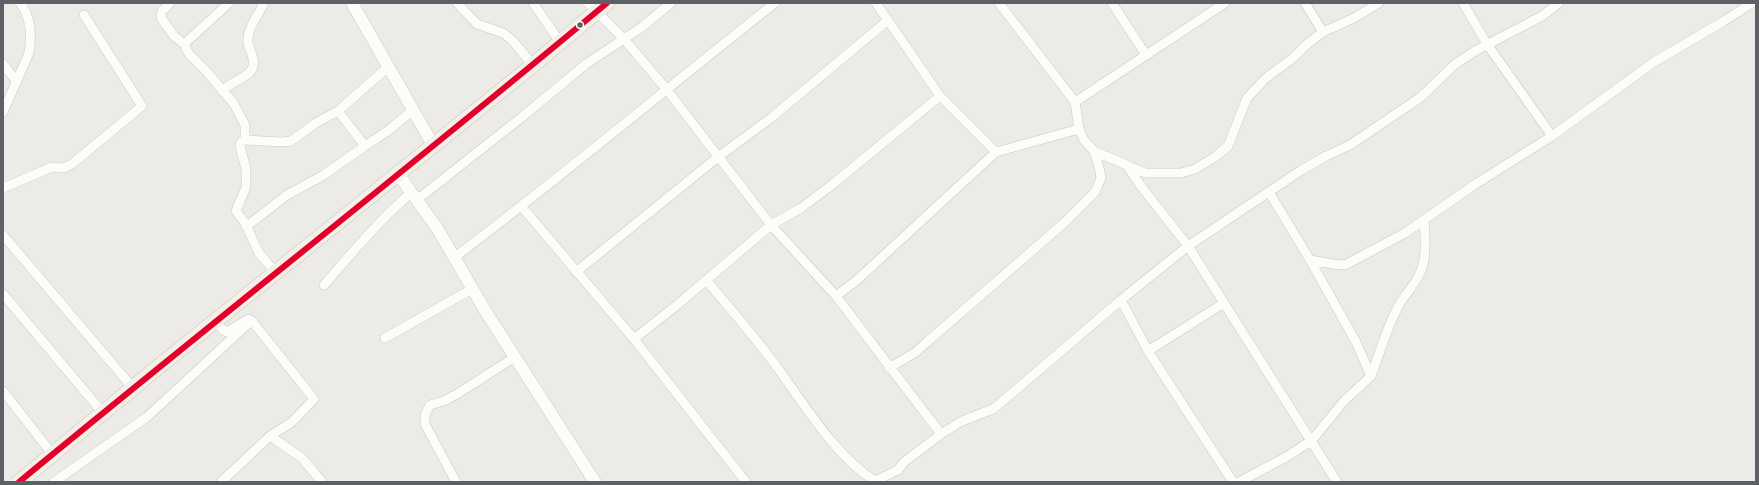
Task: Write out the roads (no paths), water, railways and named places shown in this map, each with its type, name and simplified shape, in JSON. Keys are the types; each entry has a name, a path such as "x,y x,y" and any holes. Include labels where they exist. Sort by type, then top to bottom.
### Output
{"main road":[{"path":"22,481 275,272 533,65 560,42 597,6"}],"street":[{"path":"3,112 29,52 31,42 28,15 20,3"},
{"path":"170,3 162,11 161,18 174,36 184,44 189,54 207,72 234,104 246,129 245,140"},
{"path":"184,44 229,3"},
{"path":"222,91 231,83 249,73 252,69 254,64 248,38 264,3"},
{"path":"457,3 477,24 503,33 512,40 533,65"},
{"path":"533,3 560,42"},
{"path":"324,285 392,209 415,196 522,117 586,64 642,27 671,3"},
{"path":"455,257 522,207 775,3"},
{"path":"876,3 940,96 996,152"},
{"path":"890,368 916,352 1064,223 1095,192 1101,178 1100,167 1094,151 1084,140 1079,129 1075,102 999,3"},
{"path":"1112,3 1146,55"},
{"path":"1075,102 1225,3"},
{"path":"1305,3 1323,32"},
{"path":"1094,151 1144,173 1181,173 1195,169 1215,158 1228,146 1247,98 1266,78 1294,57 1307,44 1323,32 1354,18 1379,3"},
{"path":"1463,3 1487,44 1552,136"},
{"path":"707,281 767,353 825,432 860,472 874,481 898,470 904,462 941,434 962,421 993,409 1021,387 1121,300 1188,246 1326,156 1350,145 1421,97 1454,65 1487,44 1542,16 1559,3"},
{"path":"1310,260 1339,265 1347,264 1405,232 1552,136 1654,62 1724,22 1752,3"},
{"path":"355,4 412,110 434,145"},
{"path":"597,6 667,90 771,226 836,296 941,434"},
{"path":"3,188 52,167 64,168 72,164 142,106 84,16"},
{"path":"576,272 718,157 771,118 887,21"},
{"path":"3,64 17,82"},
{"path":"275,272 255,246 247,226 238,214 236,208 246,187 246,169 240,146 241,142 245,140 281,142 291,141 316,123 338,111 388,67"},
{"path":"634,339 707,281 771,226 801,208 833,184 940,96"},
{"path":"247,226 287,195 322,176 389,130 412,110"},
{"path":"338,111 365,146"},
{"path":"836,296 857,280 996,152 1079,129"},
{"path":"1127,165 1140,185 1188,246 1312,440 1337,482"},
{"path":"398,174 415,196 455,257 472,289 595,482"},
{"path":"1269,192 1310,260 1356,342 1371,376"},
{"path":"522,207 634,339 746,482"},
{"path":"1239,482 1288,456 1312,440 1344,401 1371,376 1384,337 1398,307 1423,265 1425,234 1424,219"},
{"path":"3,236 133,388"},
{"path":"385,338 472,289"},
{"path":"3,294 103,414"},
{"path":"1121,300 1148,351 1233,482"},
{"path":"1148,351 1224,304"},
{"path":"216,321 223,330 227,332 244,320 248,319 252,321 314,399 292,422 270,436 221,482"},
{"path":"54,482 147,417 252,321"},
{"path":"456,482 425,424 425,414 430,405 444,401 457,394 515,357"},
{"path":"3,391 53,455"},
{"path":"270,436 302,458 322,482"}]}
